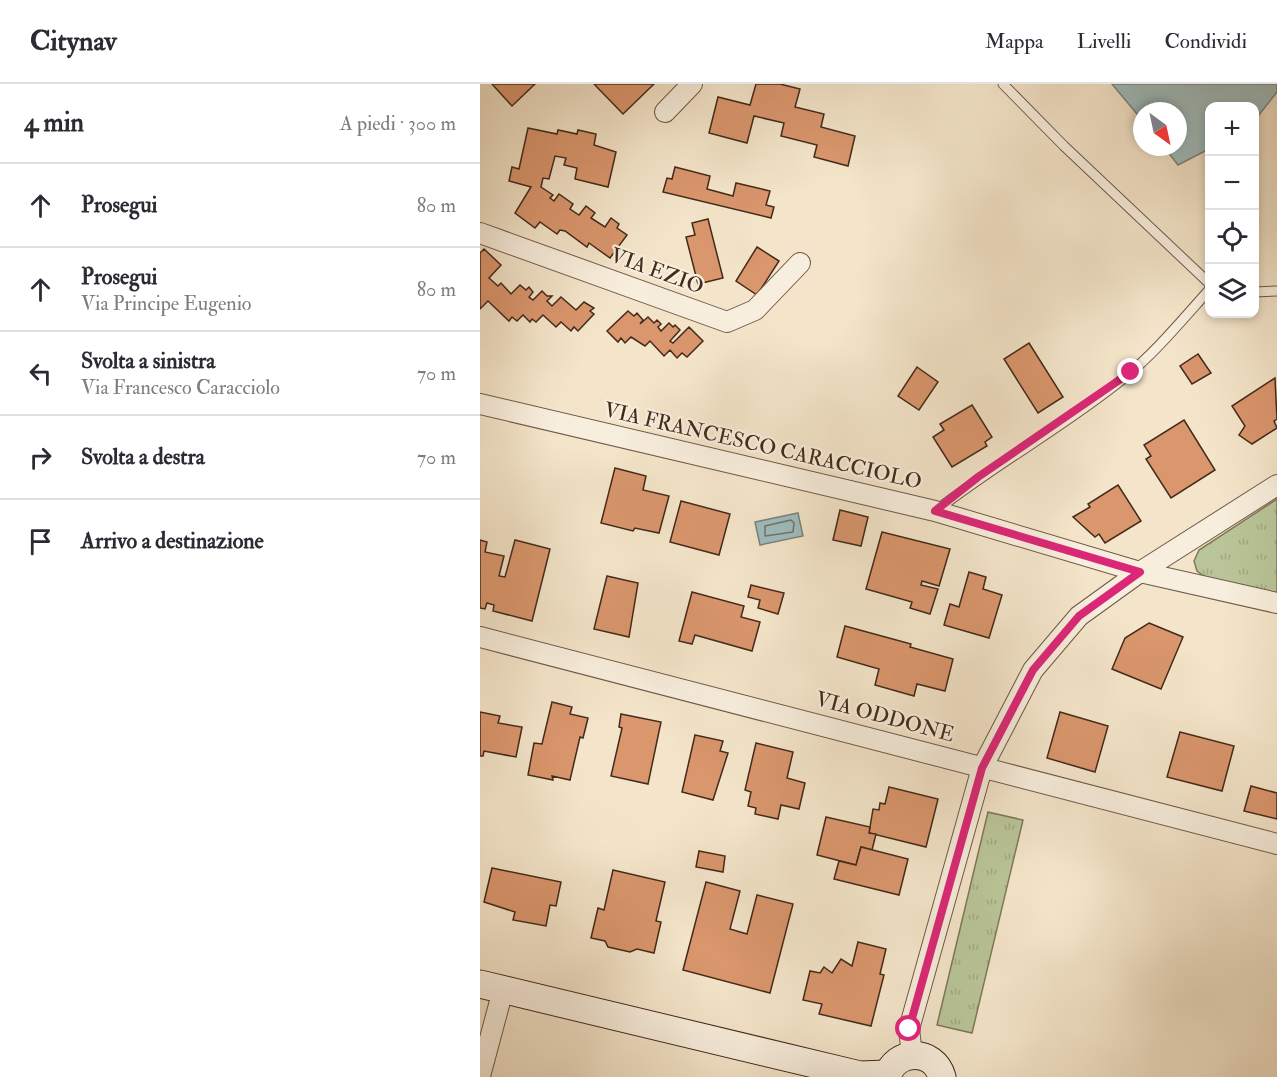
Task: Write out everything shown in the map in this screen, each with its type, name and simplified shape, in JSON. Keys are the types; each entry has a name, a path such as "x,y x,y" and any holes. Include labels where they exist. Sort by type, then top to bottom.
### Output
{"street":[{"path":"665,112 692,84"},
{"name":"VIA EZIO","path":"480,233 727,322 756,310 800,263"},
{"name":"VIA FRANCESCO CARACCIOLO","path":"480,404 935,511 1140,572 1277,603"},
{"path":"912,1055 909,1029 982,768 1033,670 1079,616 1140,572 1277,485"},
{"name":"VIA ODDONE","path":"480,637 1277,844"},
{"path":"480,1076 492,987 860,1075 887,1075 897,1060 912,1055 930,1059 942,1077"}],"lane":[{"path":"1003,84 1205,280"},
{"path":"1259,292 1277,291"},
{"path":"935,511 978,477 1122,379 1159,346 1205,294"}],"green space":[{"path":"1277,499 1277,595 1205,577 1197,571 1194,561 1199,550"},
{"path":"988,812 1023,820 972,1033 937,1025"}],"water":[{"path":"1112,84 1277,84 1277,92 1259,115 1259,102 1205,102 1205,151 1178,165 1171,156 1187,156 1187,102 1133,102 1133,109"},
{"path":"798,513 803,536 760,545 755,522"}],"building":[{"path":"492,84 535,84 512,106"},
{"path":"594,84 654,84 623,114"},
{"path":"756,84 780,84 800,89 795,107 824,114 821,127 855,136 848,166 814,157 817,145 781,136 784,123 754,116 747,143 709,133 718,97 750,105"},
{"path":"528,128 557,134 558,130 577,134 578,130 596,134 594,145 616,152 608,187 575,179 577,168 564,165 566,158 555,156 549,179 543,178 541,187 553,195 550,198 554,201 559,194 573,204 570,209 579,215 586,206 595,213 591,218 605,227 611,218 619,224 617,228 627,235 610,258 589,243 587,247 565,231 560,230 557,234 540,222 535,228 515,213 531,187 509,181 512,167 519,169"},
{"path":"675,167 710,176 707,189 733,196 736,183 770,191 766,205 774,207 771,218 663,192 667,178 672,179"},
{"path":"708,219 723,278 698,284 686,237 695,235 692,223"},
{"path":"757,247 779,261 757,295 736,281"},
{"path":"484,249 501,265 489,278 498,286 501,283 511,294 520,285 526,290 529,287 533,292 529,297 533,300 542,291 547,296 552,296 547,301 552,306 561,297 576,310 584,302 594,308 590,311 594,314 578,331 574,327 571,331 561,322 556,327 543,315 536,322 532,319 530,322 523,315 517,321 512,317 509,321 488,301 480,309 480,253"},
{"path":"628,311 634,316 637,313 643,320 640,324 648,317 654,323 657,320 661,324 658,327 661,331 669,323 673,327 675,325 680,330 670,341 673,343 689,327 703,341 687,357 682,353 677,358 670,350 664,356 650,341 645,346 631,337 625,343 621,338 618,342 607,331"},
{"path":"1029,343 1063,397 1038,413 1004,359"},
{"path":"1198,354 1211,373 1192,384 1180,366"},
{"path":"917,367 938,382 919,410 898,396"},
{"path":"1275,378 1277,419 1274,421 1277,428 1252,444 1239,435 1245,426 1232,406"},
{"path":"972,405 992,437 985,442 987,446 952,467 933,437 944,430 940,424"},
{"path":"1184,420 1215,470 1171,498 1146,459 1151,456 1144,445"},
{"path":"615,468 646,476 643,490 669,496 659,533 635,528 633,531 601,523"},
{"path":"1118,485 1141,521 1105,543 1099,534 1095,537 1073,517 1090,507 1088,504"},
{"path":"681,501 730,514 719,555 670,542"},
{"path":"840,510 868,517 861,546 833,540"},
{"path":"882,532 950,549 939,586 922,581 921,585 938,589 930,614 910,608 912,602 866,589"},
{"path":"480,540 487,542 485,552 504,556 499,576 505,577 515,540 550,549 532,621 493,611 494,605 487,603 485,609 480,608"},
{"path":"969,572 986,577 983,589 1002,595 989,638 944,625 950,604 959,607"},
{"path":"607,576 638,583 629,637 594,629"},
{"path":"751,585 784,593 778,614 758,608 760,600 748,597"},
{"path":"692,592 744,606 741,617 760,622 752,651 695,635 692,644 679,641"},
{"path":"1149,623 1183,637 1161,689 1112,669 1125,638"},
{"path":"845,626 911,644 910,647 953,659 945,691 917,684 914,696 875,685 879,669 837,657"},
{"path":"552,702 572,707 570,714 588,718 583,738 580,737 570,780 552,776 553,780 528,775 534,743 542,744"},
{"path":"480,712 500,716 498,723 522,727 516,757 484,751 483,756 480,756"},
{"path":"1060,712 1108,726 1095,772 1047,758"},
{"path":"621,714 661,722 648,784 611,776 622,728 619,727"},
{"path":"1180,732 1234,746 1222,791 1167,777"},
{"path":"695,735 723,741 720,751 728,753 713,800 682,792"},
{"path":"756,743 793,752 787,778 805,783 799,809 781,805 778,819 755,814 756,808 748,806 751,792 745,790"},
{"path":"1251,786 1277,793 1277,819 1244,811"},
{"path":"889,787 938,799 926,847 869,833 873,809 879,810 880,803 885,804"},
{"path":"826,817 870,827 869,833 876,834 872,850 861,847 856,865 817,855"},
{"path":"861,847 908,859 899,895 834,879 839,861 856,865"},
{"path":"699,851 725,856 723,872 696,867"},
{"path":"492,868 561,882 556,906 550,905 546,926 513,920 515,912 484,902"},
{"path":"613,870 665,882 656,921 661,922 654,953 637,949 630,952 608,947 605,941 591,938 598,908 604,910"},
{"path":"706,882 740,891 730,929 747,934 757,895 793,904 770,993 683,970"},
{"path":"858,942 886,949 880,974 884,975 871,1026 819,1014 822,1004 803,1000 810,971 820,973 824,967 832,973 841,959 852,966"}],"route":[{"path":"909,1029 982,768 1033,670 1079,616 1140,572 935,511 978,477 1131,372"}]}
